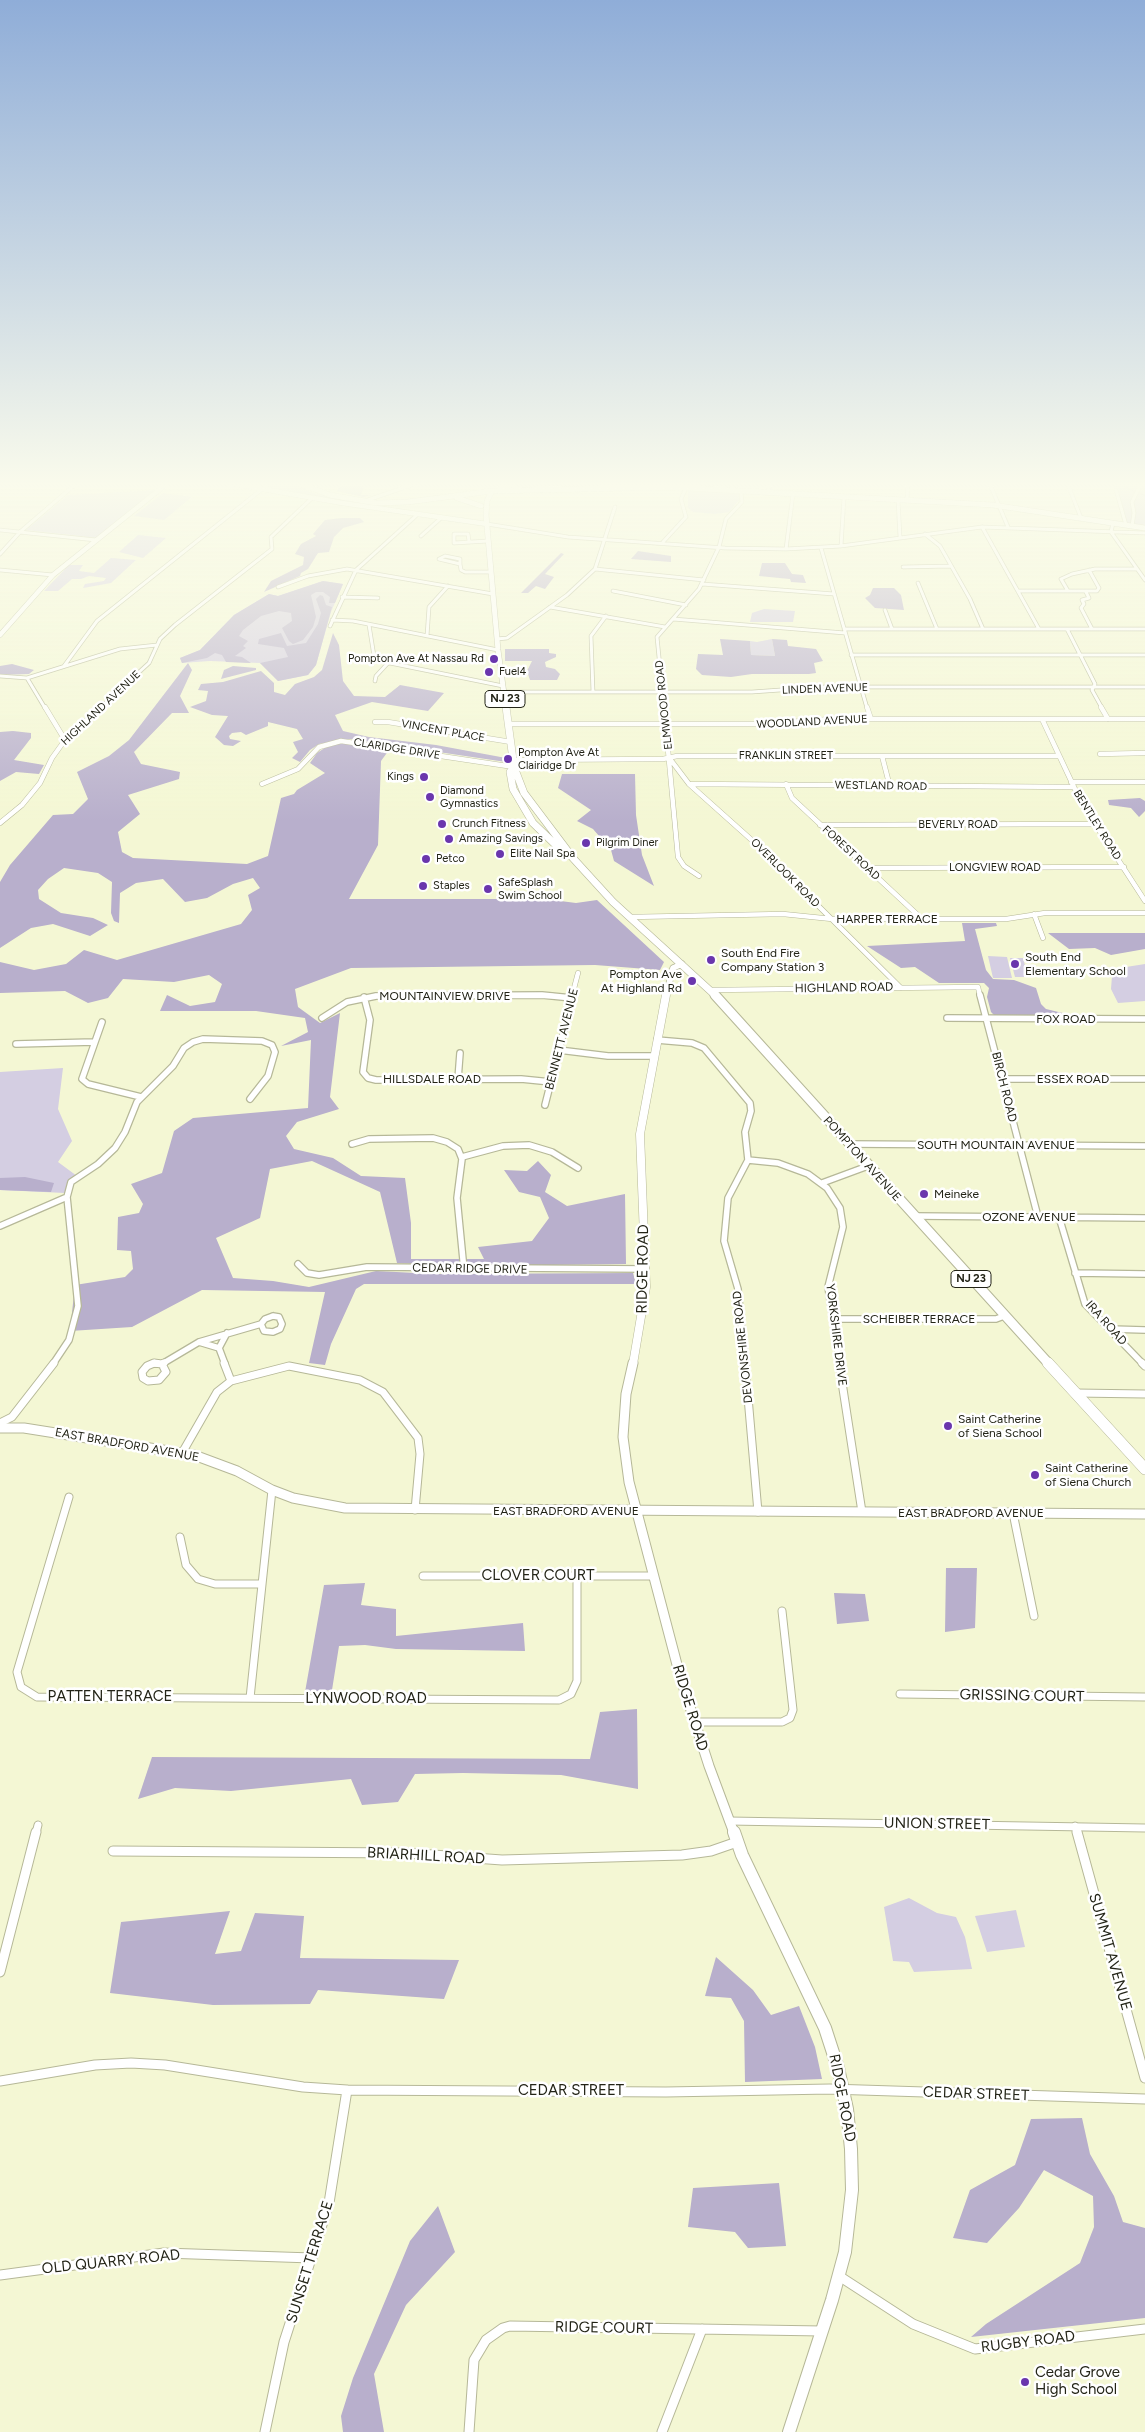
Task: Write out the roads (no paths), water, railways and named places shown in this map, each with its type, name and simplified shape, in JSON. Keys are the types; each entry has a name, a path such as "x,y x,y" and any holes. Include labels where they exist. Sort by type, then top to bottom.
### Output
{"main road":[{"name":"POMPTON AVENUE","path":"493,595 498,650 514,764 510,772 512,786 526,814 556,845 571,856 606,895 711,990 913,1216 1145,1469"}],"street":[{"path":"0,635 35,595"},
{"path":"64,666 97,621 128,595"},
{"name":"HIGHLAND AVENUE","path":"0,823 22,805 40,783 52,758 65,740 149,663 157,645 175,625 213,595"},
{"path":"426,636 429,607 439,595"},
{"path":"497,639 506,638 568,595"},
{"path":"636,595 686,605"},
{"name":"ELMWOOD ROAD","path":"693,595 657,637 678,857 684,866 699,876"},
{"path":"834,595 871,719"},
{"path":"923,595 938,629"},
{"path":"968,595 983,629"},
{"path":"1021,595 1039,629"},
{"path":"1088,595 1089,598 1082,600 1084,604 1081,608 1092,629"},
{"path":"330,626 342,597 378,598"},
{"path":"550,607 665,628"},
{"path":"885,610 892,629"},
{"path":"593,692 591,636 606,616"},
{"path":"673,619 844,631 892,629 1145,629"},
{"path":"332,620 369,625 498,650"},
{"path":"369,625 374,656 388,663 376,676 375,681"},
{"path":"1067,629 1095,684 1092,690 1108,719"},
{"path":"0,676 28,678 120,649 157,645"},
{"path":"851,655 1145,655"},
{"name":"LINDEN AVENUE","path":"388,663 504,689 593,692 760,692 814,687 1145,687"},
{"path":"28,678 65,740"},
{"name":"WOODLAND AVENUE","path":"509,724 760,724 823,719 1145,719"},
{"name":"BENTLEY ROAD","path":"1042,719 1073,785 1095,824 1145,901"},
{"name":"VINCENT PLACE","path":"375,722 388,722 511,742"},
{"name":"CLARIDGE DRIVE","path":"262,784 298,769 319,747 341,741 514,764"},
{"path":"1100,754 1145,753"},
{"path":"882,756 890,787"},
{"name":"FRANKLIN STREET","path":"514,764 669,758 1059,756"},
{"name":"OVERLOOK ROAD","path":"669,758 689,784 755,843 901,988"},
{"name":"WESTLAND ROAD","path":"689,784 890,787 1073,785 1145,782"},
{"name":"FOREST ROAD","path":"786,784 792,798 922,919"},
{"name":"BEVERLY ROAD","path":"820,825 1095,824"},
{"name":"LONGVIEW ROAD","path":"867,868 1124,867"},
{"name":"HARPER TERRACE","path":"630,917 783,914 832,920 1006,919 1034,914 1145,913"},
{"path":"1034,914 1044,938"},
{"name":"RIDGE ROAD","path":"682,964 670,972 640,1142 646,1269 643,1319 626,1394 623,1425 626,1468 680,1676 694,1722 729,1821 820,2016 832,2048 843,2089 851,2142 852,2190 848,2232 839,2276 789,2432"},
{"name":"BENNETT AVENUE","path":"545,1105 578,973"},
{"name":"HIGHLAND ROAD","path":"711,990 978,987"},
{"name":"BIRCH ROAD","path":"978,987 1038,1217"},
{"name":"MOUNTAINVIEW DRIVE","path":"322,1018 342,1005 382,995 572,998"},
{"name":"HILLSDALE ROAD","path":"364,998 370,1020 362,1072 366,1076 376,1080 521,1079 550,1082"},
{"name":"FOX ROAD","path":"947,1018 1145,1019"},
{"path":"102,1022 82,1074 83,1081 140,1097"},
{"path":"0,1423 12,1417 44,1378 69,1340 78,1306 68,1197 71,1182 98,1164 119,1143 140,1097 173,1066 184,1048 193,1042 203,1039 265,1041 272,1045 275,1052 268,1076 250,1099"},
{"path":"657,1040 692,1043 704,1048 750,1103 751,1111 745,1135 748,1160"},
{"path":"16,1044 94,1042"},
{"path":"559,1050 608,1056 654,1056"},
{"path":"458,1079 460,1053"},
{"name":"ESSEX ROAD","path":"1002,1079 1145,1079"},
{"path":"352,1144 369,1139 433,1138 451,1144 462,1157 456,1198 464,1270"},
{"path":"462,1157 503,1146 523,1144 547,1149 578,1168"},
{"name":"SOUTH MOUNTAIN AVENUE","path":"848,1144 1145,1146"},
{"name":"YORKSHIRE DRIVE","path":"748,1160 785,1165 808,1174 822,1183 835,1197 843,1217 843,1227 828,1280 862,1512"},
{"name":"DEVONSHIRE ROAD","path":"748,1160 728,1198 724,1241 738,1289 758,1512"},
{"path":"822,1183 868,1166"},
{"path":"0,1226 68,1197"},
{"name":"OZONE AVENUE","path":"913,1216 1145,1218"},
{"name":"IRA ROAD","path":"1059,1217 1085,1304 1145,1366"},
{"name":"CEDAR RIDGE DRIVE","path":"298,1264 307,1273 319,1275 367,1267 464,1270 646,1269"},
{"path":"1075,1273 1145,1274"},
{"name":"SCHEIBER TERRACE","path":"833,1319 996,1319 1004,1316"},
{"path":"162,1364 200,1342 261,1324"},
{"path":"1110,1329 1145,1330"},
{"path":"218,1348 227,1333"},
{"path":"200,1342 218,1348"},
{"path":"218,1348 231,1381"},
{"path":"182,1452 217,1392 231,1381 289,1366 360,1380 378,1388 412,1428 419,1442 414,1510"},
{"path":"1074,1393 1145,1394"},
{"name":"EAST BRADFORD AVENUE","path":"0,1428 24,1428 182,1452 237,1471 272,1490 304,1501 331,1507 414,1510 1145,1514"},
{"path":"250,1698 272,1490"},
{"name":"PATTEN TERRACE","path":"69,1498 18,1672 19,1682 24,1690 37,1696 250,1698"},
{"path":"1013,1513 1034,1616"},
{"path":"180,1537 186,1565 198,1580 215,1584 262,1584"},
{"name":"CLOVER COURT","path":"423,1576 654,1576"},
{"name":"LYNWOOD ROAD","path":"250,1698 563,1698 573,1691 576,1681 577,1576"},
{"path":"694,1722 782,1722 790,1718 793,1710 782,1611"},
{"name":"GRISSING COURT","path":"900,1694 1145,1697"},
{"name":"UNION STREET","path":"729,1821 1145,1828"},
{"path":"0,1972 38,1825"},
{"name":"SUMMIT AVENUE","path":"1075,1826 1145,2078"},
{"name":"BRIARHILL ROAD","path":"113,1851 406,1853 502,1860 682,1855 711,1852 738,1842"},
{"name":"CEDAR STREET","path":"0,2081 95,2065 140,2064 165,2065 303,2087 347,2090 666,2092 843,2089 1129,2100 1145,2099"},
{"name":"SUNSET TERRACE","path":"265,2432 284,2342 329,2203 347,2090"},
{"name":"OLD QUARRY ROAD","path":"0,2275 164,2253 312,2258"},
{"name":"RUGBY ROAD","path":"839,2276 913,2324 975,2350 1145,2329"},
{"name":"RIDGE COURT","path":"470,2432 474,2360 486,2340 503,2328 510,2326 822,2331"},
{"path":"662,2432 702,2330"}],"place":[{"name":"Pompton Ave At Nassau Rd","path":"494,659"},
{"name":"Fuel4","path":"489,672"},
{"name":"Pompton Ave At Clairidge Dr","path":"508,759"},
{"name":"Kings","path":"424,777"},
{"name":"Diamond Gymnastics","path":"430,797"},
{"name":"Crunch Fitness","path":"442,824"},
{"name":"Amazing Savings","path":"449,839"},
{"name":"Pilgrim Diner","path":"586,843"},
{"name":"Elite Nail Spa","path":"500,854"},
{"name":"Petco","path":"426,859"},
{"name":"Staples","path":"423,886"},
{"name":"SafeSplash Swim School","path":"488,889"},
{"name":"South End Fire Company Station 3","path":"711,960"},
{"name":"South End Elementary School","path":"1015,964"},
{"name":"Pompton Ave At Highland Rd","path":"692,981"},
{"name":"Meineke","path":"924,1194"},
{"name":"Saint Catherine of Siena School","path":"948,1426"},
{"name":"Saint Catherine of Siena Church","path":"1035,1475"},
{"name":"Cedar Grove High School","path":"1025,2382"}]}
